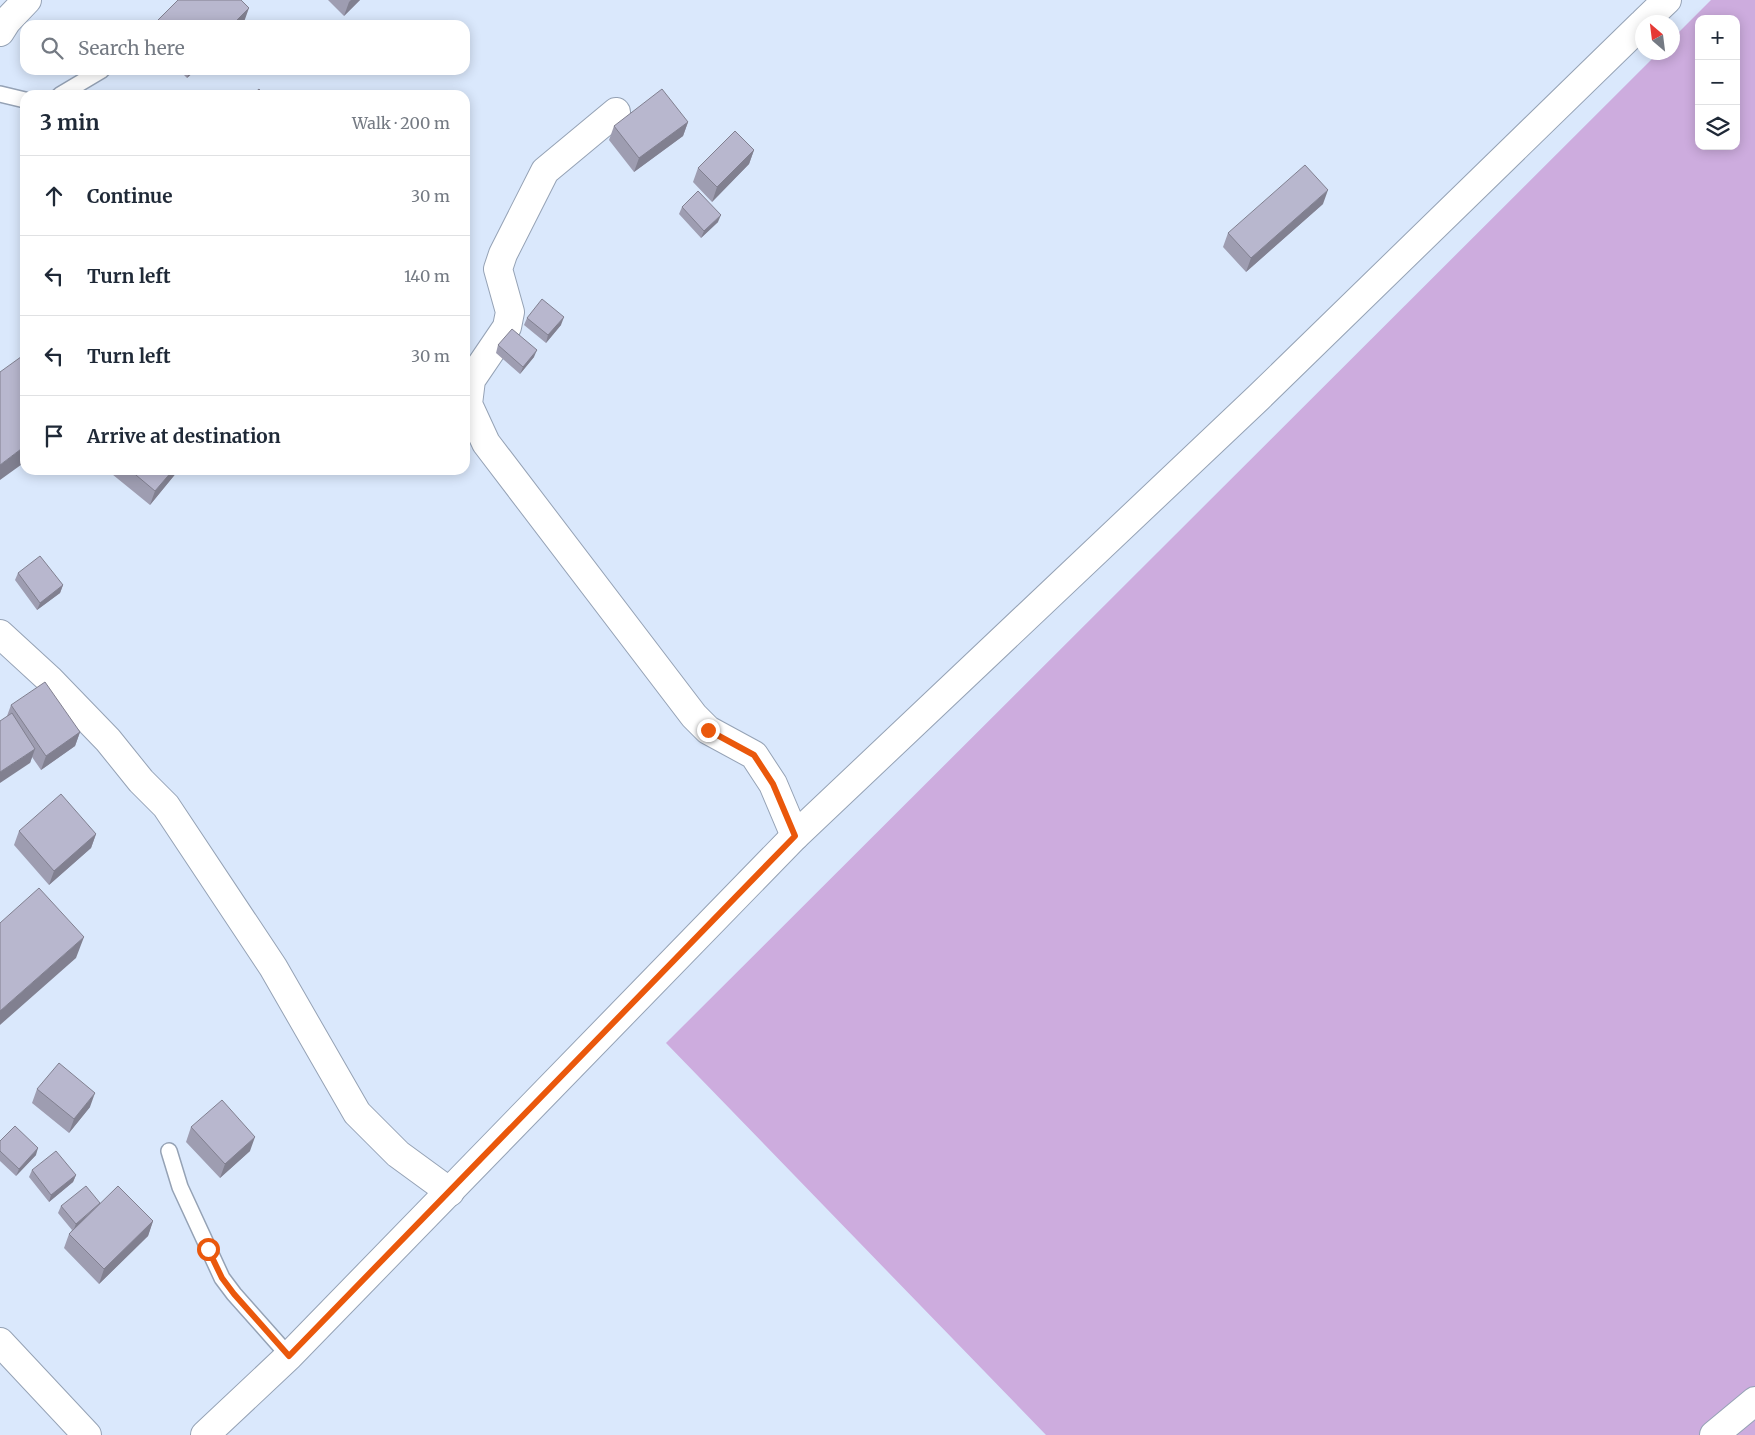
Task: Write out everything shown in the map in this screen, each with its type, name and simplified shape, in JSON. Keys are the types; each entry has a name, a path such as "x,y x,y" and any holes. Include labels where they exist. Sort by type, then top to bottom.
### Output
{"street":[{"path":"0,32 7,21 27,0"},
{"path":"1651,15 1667,0"},
{"path":"205,1435 289,1356 795,836 1259,397 1635,31"},
{"path":"470,380 507,327 510,312 498,269 508,240 545,171 616,112"},
{"path":"470,408 486,444 694,716 708,730 754,755 773,784 795,836"},
{"path":"0,634 108,740 141,781 166,806 273,967 357,1113 398,1154 450,1192"},
{"path":"0,1342 87,1435"},
{"path":"1714,1435 1755,1401"}],"lane":[{"path":"68,90 94,75"},
{"path":"0,94 20,99"},
{"path":"169,1151 180,1187 222,1278 289,1356"}],"shaded area":[{"path":"1711,0 1755,0 1755,1435 1046,1435 666,1043 1651,60 1680,60 1680,31 1695,16 1695,150 1740,150 1740,15 1696,15"}],"building":[{"path":"178,0 241,0 249,8 237,20 158,20"},
{"path":"662,89 688,122 639,158 614,126"},
{"path":"735,131 754,150 717,187 698,168"},
{"path":"1305,165 1328,190 1251,258 1228,233"},
{"path":"698,191 721,215 704,231 682,207"},
{"path":"542,299 564,317 548,335 527,318"},
{"path":"512,329 537,350 523,367 498,345"},
{"path":"20,358 20,450 0,465 0,372"},
{"path":"136,475 169,475 155,491"},
{"path":"40,556 63,585 40,603 18,573"},
{"path":"45,682 80,732 46,756 11,705"},
{"path":"12,713 35,749 0,772 0,721"},
{"path":"61,794 96,834 54,871 19,831"},
{"path":"39,888 84,937 0,1011 0,923"},
{"path":"59,1063 95,1093 74,1119 37,1089"},
{"path":"222,1100 255,1137 225,1164 191,1127"},
{"path":"15,1126 38,1148 19,1169 0,1151 0,1141"},
{"path":"56,1151 76,1175 51,1195 32,1170"},
{"path":"86,1186 100,1203 76,1224 61,1206"},
{"path":"118,1186 153,1221 104,1269 69,1234"}],"route":[{"path":"208,1249 222,1278 234,1294 289,1356 795,836 773,784 754,755 708,730"}]}
